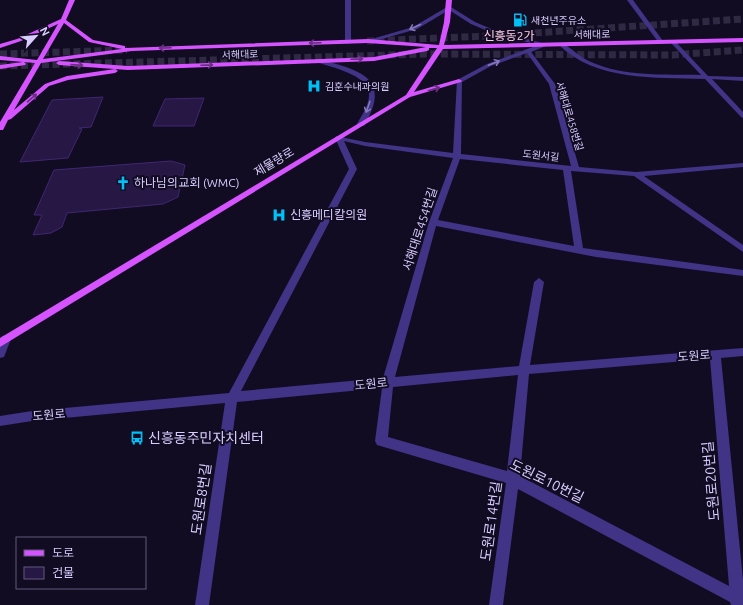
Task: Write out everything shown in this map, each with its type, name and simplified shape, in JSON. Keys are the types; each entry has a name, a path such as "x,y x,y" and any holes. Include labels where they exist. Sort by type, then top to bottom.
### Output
{"main road":[{"path":"1,126 63,20 72,0"},
{"name":"제물량로","path":"2,342 408,96 441,47 447,22 449,0"},
{"path":"0,46 19,40 63,20"},
{"path":"63,20 91,41 132,49"},
{"name":"서해대로","path":"0,68 132,49 368,41 441,47 743,40"},
{"name":"서해대로","path":"0,58 128,68 374,59 441,47"},
{"path":"1,126 47,85 68,78 100,74 128,68"},
{"path":"408,96 459,82"},
{"path":"0,114 1,126"}],"street":[{"path":"348,0 348,42"},
{"path":"630,0 661,42"},
{"path":"368,41 415,28 448,8 473,23 544,45"},
{"path":"673,42 743,116"},
{"path":"561,44 588,64 612,71 634,74 743,79"},
{"path":"459,82 489,65 544,45"},
{"name":"서해대로458번길","path":"528,50 552,84 571,169 579,251"},
{"path":"318,61 356,74 367,81 372,90 372,95 370,106 361,124"},
{"name":"서해대로454번길","path":"388,382 433,222 457,156 459,82"},
{"name":"도원서길","path":"339,138 365,144 457,156 571,169 636,174 743,164"},
{"name":"도원로8번길","path":"202,605 232,398 353,169 339,138"},
{"path":"636,174 743,249"},
{"path":"433,222 579,251 676,266 743,273"},
{"name":"도원로14번길","path":"496,605 524,370 539,282"},
{"path":"0,354 2,342"},
{"name":"도원로","path":"1,419 388,382 743,352"},
{"name":"도원로20번길","path":"715,355 740,602"},
{"name":"도원로10번길","path":"388,382 381,441 512,480 740,602"}],"building":[{"path":"103,97 91,127 79,128 82,129 68,158 20,162 52,100"},
{"path":"204,98 194,126 153,126 165,99"},
{"path":"171,161 185,165 178,197 163,204 67,213 62,227 51,233 33,235 42,215 34,215 54,170"}],"tunnel":[{"path":"367,41 488,36 743,19"},
{"path":"0,54 127,50"},
{"path":"0,66 426,54 673,55 743,50"}],"place":[{"name":"새천년주유소","path":"520,20"},
{"name":"김훈수내과의원","path":"314,86"},
{"name":"하나님의교회 (WMC)","path":"123,183"},
{"name":"신흥메디칼의원","path":"279,215"},
{"name":"신흥동주민자치센터","path":"137,438"}],"district":[{"name":"신흥동2가","path":"509,36"}]}
